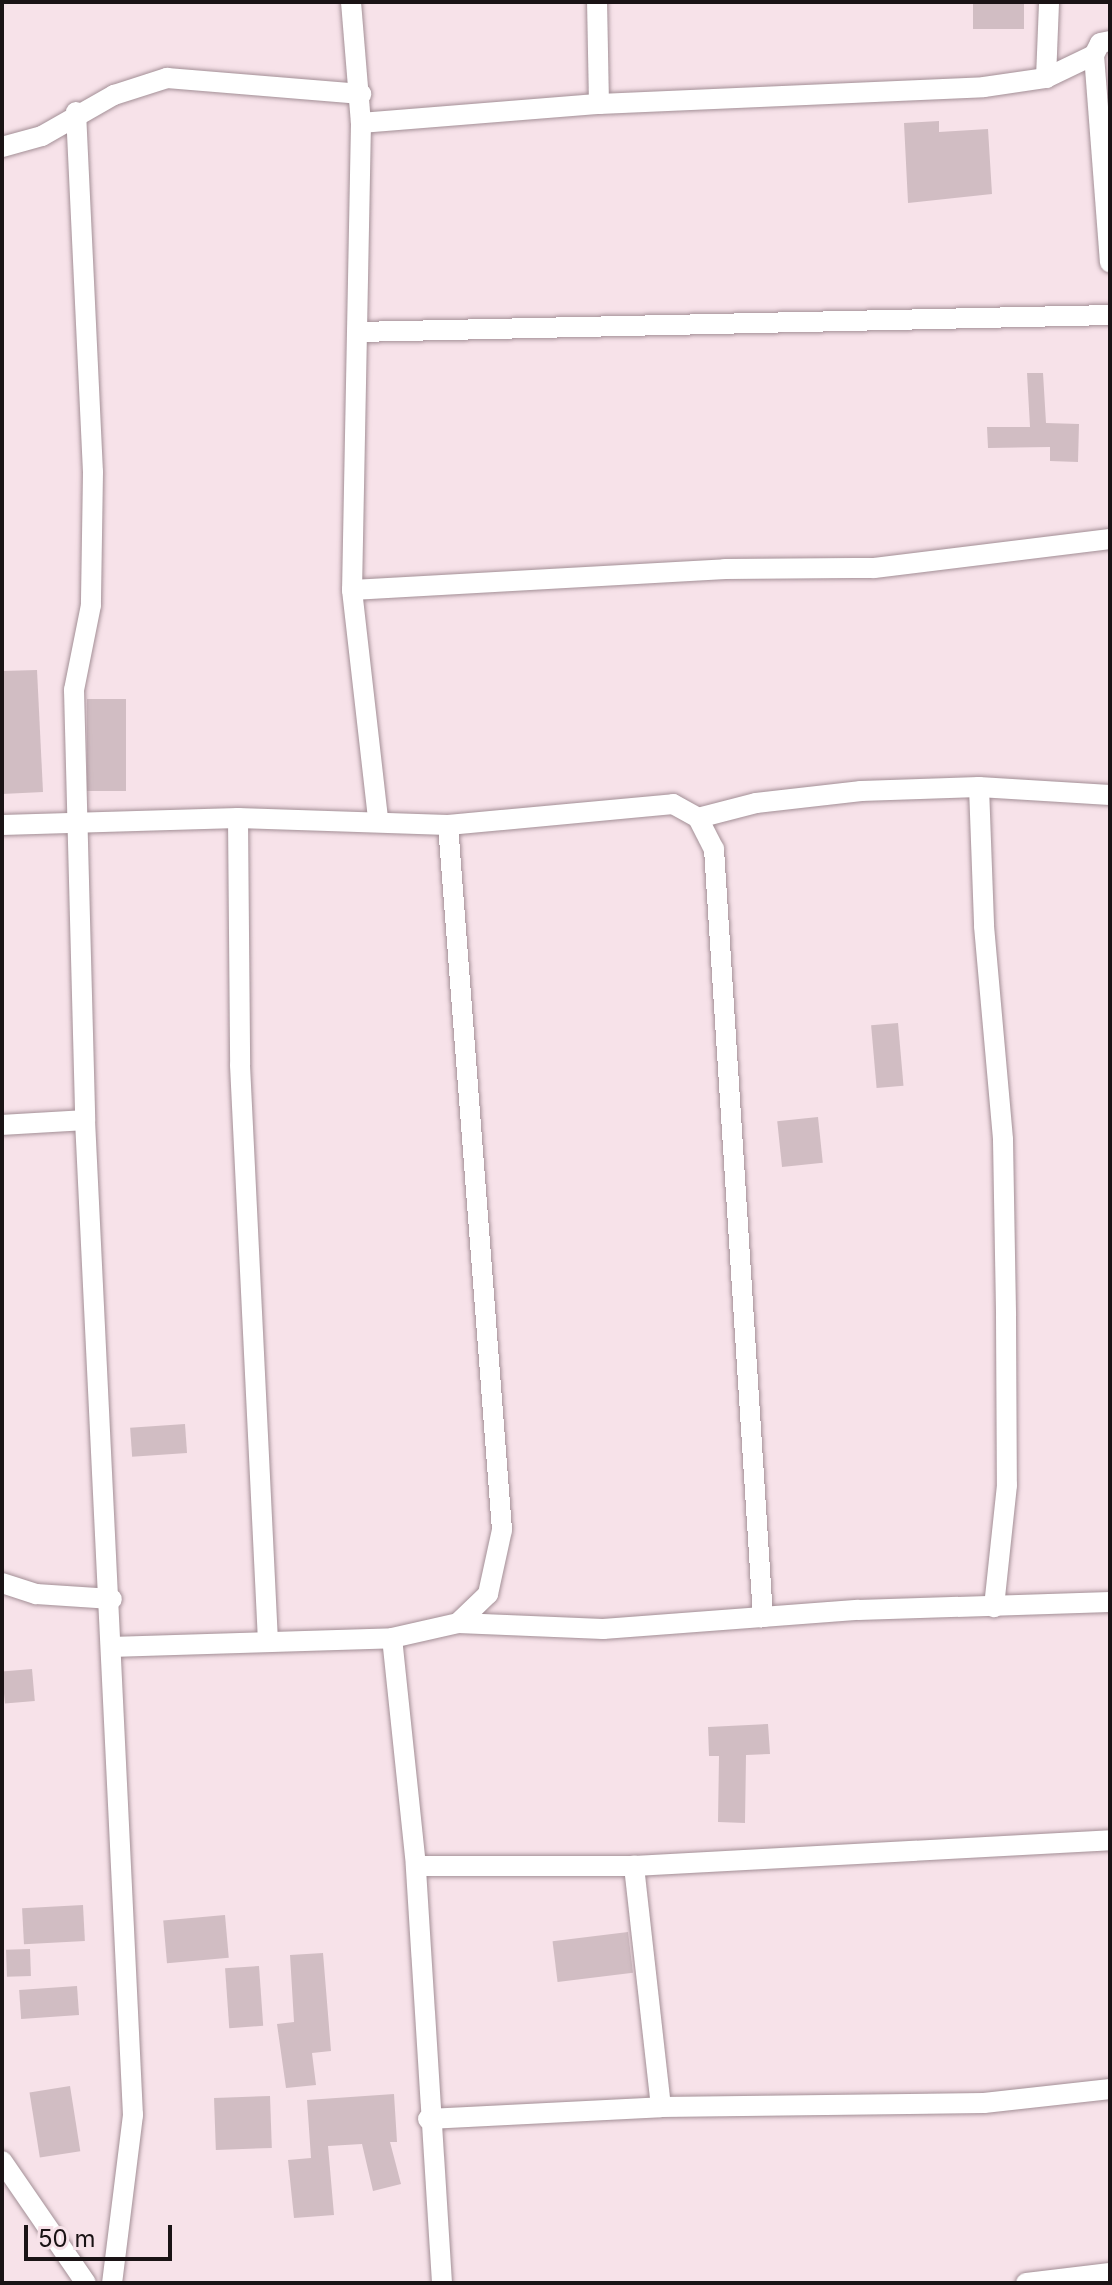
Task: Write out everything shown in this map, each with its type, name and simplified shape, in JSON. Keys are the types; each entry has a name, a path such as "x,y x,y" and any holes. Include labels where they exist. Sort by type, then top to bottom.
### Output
{"street":[{"path":"351,2 361,94 352,590 378,819"},
{"path":"597,2 599,104"},
{"path":"1046,78 1049,2"},
{"path":"361,123 599,104 922,94 1046,78 1102,48 1110,262"},
{"path":"2,147 42,136 76,112 167,78 361,94"},
{"path":"76,112 93,472 91,605 74,690 76,820 90,1288 112,1599 133,2115 112,2283"},
{"path":"357,332 1110,315"},
{"path":"352,590 725,569 874,568 1110,539"},
{"path":"979,787 984,926 1003,1140 1006,1300 1007,1485 994,1607"},
{"path":"698,818 756,803 846,793 979,787 1110,795"},
{"path":"2,825 76,820 238,818 378,819 448,825 673,804 698,818 714,849 763,1617"},
{"path":"238,818 240,1065 268,1641"},
{"path":"448,825 502,1530 488,1594 458,1623"},
{"path":"2,1125 85,1120"},
{"path":"2,1583 36,1594 112,1599"},
{"path":"112,1647 392,1638 458,1623 603,1629 763,1617 1110,1602"},
{"path":"392,1638 416,1866 428,2119 442,2283"},
{"path":"416,1866 634,1866 1110,1840"},
{"path":"634,1866 661,2107"},
{"path":"428,2119 661,2107 984,2103 1110,2089"},
{"path":"2,2161 86,2283"},
{"path":"1026,2283 1110,2273"}],"building":[{"path":"973,2 1024,2 1024,29 973,29"},
{"path":"939,121 939,132 988,129 992,194 908,203 904,123"},
{"path":"1027,373 1043,373 1046,423 1079,424 1078,462 1050,461 1050,447 988,448 987,427 1030,427"},
{"path":"37,670 43,792 2,794 2,671"},
{"path":"87,699 126,699 126,791 87,791"},
{"path":"898,1023 903,1086 877,1088 871,1025"},
{"path":"818,1117 823,1163 782,1167 777,1121"},
{"path":"185,1424 187,1453 132,1457 130,1428"},
{"path":"32,1669 35,1701 5,1703 2,1672"},
{"path":"768,1724 770,1754 746,1755 745,1823 718,1822 719,1756 709,1756 708,1727"},
{"path":"83,1905 85,1941 24,1944 22,1908"},
{"path":"225,1915 229,1958 167,1963 163,1920"},
{"path":"628,1932 633,1973 558,1982 553,1941"},
{"path":"30,1949 31,1976 7,1977 6,1950"},
{"path":"323,1953 331,2051 312,2053 316,2085 286,2088 277,2024 294,2022 290,1955"},
{"path":"259,1966 263,2026 229,2028 225,1968"},
{"path":"77,1986 79,2015 21,2019 19,1990"},
{"path":"70,2086 80,2151 40,2158 30,2092"},
{"path":"394,2094 397,2142 390,2142 401,2184 373,2191 362,2144 328,2146 334,2215 294,2218 288,2160 311,2158 307,2100"},
{"path":"270,2096 272,2148 216,2150 214,2098"}]}
